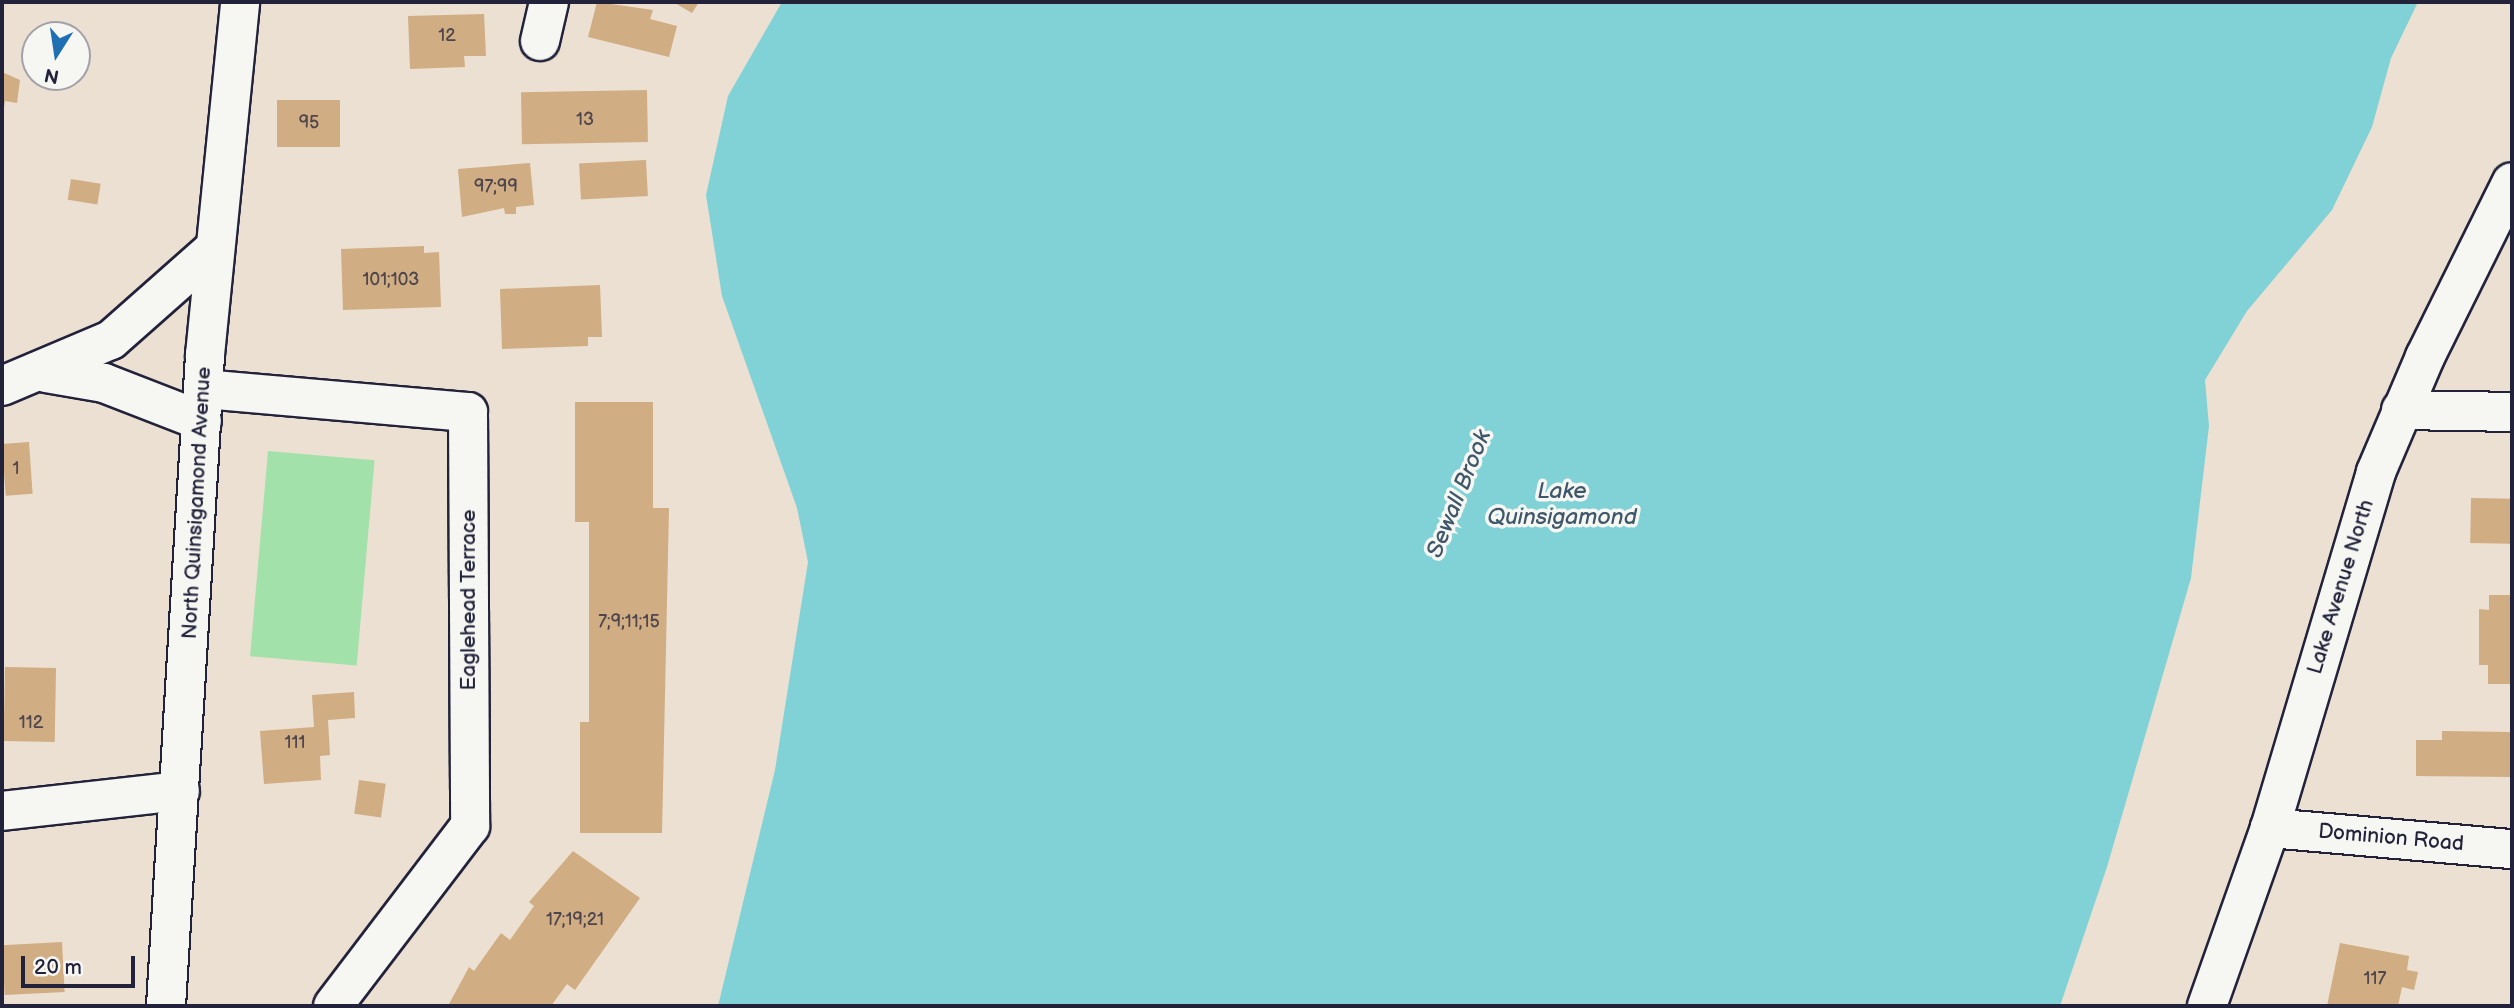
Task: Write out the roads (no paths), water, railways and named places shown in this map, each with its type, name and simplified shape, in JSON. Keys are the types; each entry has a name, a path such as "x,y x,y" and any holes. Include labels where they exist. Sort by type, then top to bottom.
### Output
{"street":[{"name":"North Quinsigamond Avenue","path":"166,1006 214,249 240,2"},
{"path":"540,41 549,2"},
{"name":"Lake Avenue North","path":"2207,1006 2270,828 2347,558 2401,410 2512,182"},
{"path":"2,386 46,373 111,340 214,249"},
{"path":"46,373 203,405"},
{"name":"Eaglehead Terrace","path":"203,405 467,412 470,826 333,1006"},
{"path":"2401,410 2512,412"},
{"path":"2,811 180,792"},
{"name":"Dominion Road","path":"2270,828 2512,849"}],"water":[{"name":"Lake Quinsigamond","path":"782,2 2418,2 2391,58 2372,127 2332,210 2247,311 2205,380 2209,426 2191,578 2107,867 2060,1006 718,1006 775,770 808,562 797,508 722,296 706,195 728,96"}],"water label":[{"name":"Sewall Brook","path":"1459,494"}]}
